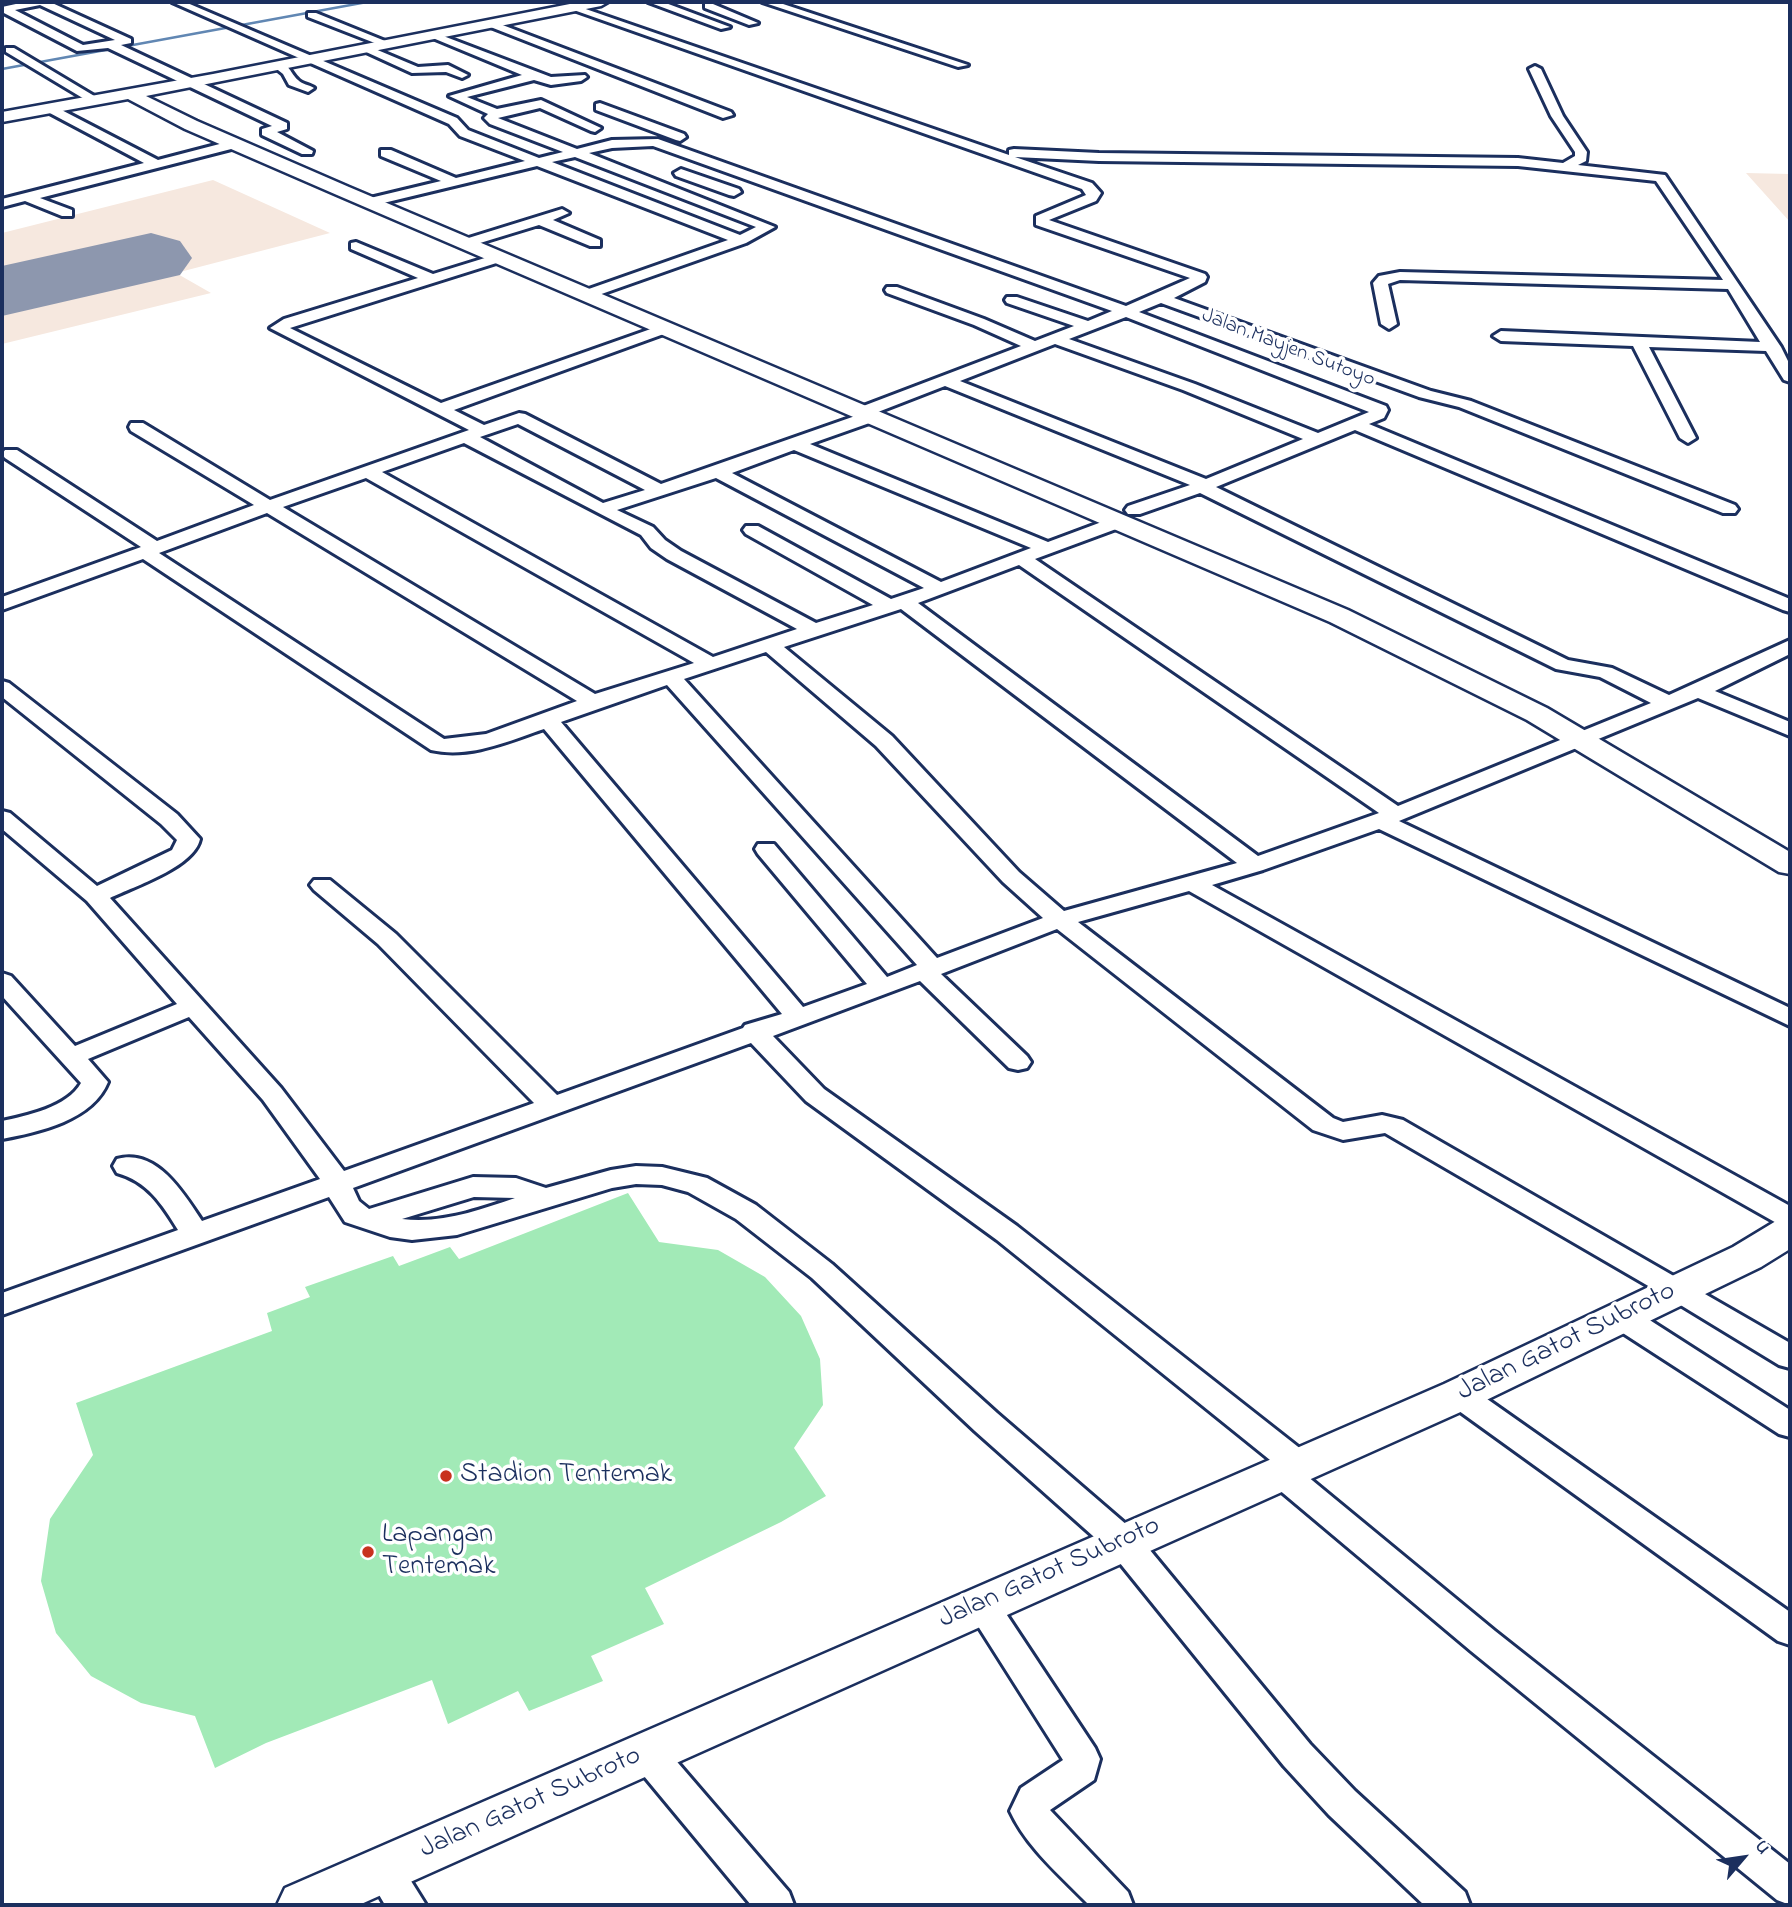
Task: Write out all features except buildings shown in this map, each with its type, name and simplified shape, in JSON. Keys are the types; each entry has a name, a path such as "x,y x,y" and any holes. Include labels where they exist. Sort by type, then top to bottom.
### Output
{"street":[{"path":"43,2 127,41 115,47 81,48 5,9 43,2"},
{"path":"177,2 236,25 458,124 464,133 741,240"},
{"path":"2,117 314,60 601,2"},
{"path":"653,2 725,27"},
{"path":"695,2 752,23"},
{"path":"721,2 763,16"},
{"path":"767,2 962,65"},
{"path":"573,8 1087,186 1094,193 1085,201 1041,219 1041,222 1200,277 1161,298 946,381 795,444 602,509"},
{"path":"314,9 319,13 312,15 390,45"},
{"path":"492,24 727,115"},
{"path":"453,32 500,51 483,55"},
{"path":"434,36 551,81 580,76"},
{"path":"2,203 156,164 283,127 115,47"},
{"path":"368,49 416,71 448,68 462,75"},
{"path":"10,50 95,100"},
{"path":"279,66 288,72 293,83 308,88"},
{"path":"1535,69 1557,116 1581,152 1581,158 1568,165"},
{"path":"417,106 534,76"},
{"path":"130,94 232,143 868,414 1125,515 1454,670 1580,737 1790,865"},
{"path":"455,96 496,113"},
{"path":"588,294 741,240 768,227 574,154 490,118 496,113 541,104 595,128"},
{"path":"600,107 681,137 661,144"},
{"path":"50,108 156,164"},
{"path":"267,132 307,151"},
{"path":"371,202 623,142 661,144 1125,312"},
{"path":"982,148 1033,155 1088,157 1518,162 1568,165 1660,177 1734,285 1790,377"},
{"path":"386,153 455,182"},
{"path":"681,173 734,192"},
{"path":"615,191 651,183"},
{"path":"678,193 715,185"},
{"path":"26,197 67,214"},
{"path":"467,243 562,213"},
{"path":"540,220 596,243"},
{"path":"356,246 432,279"},
{"path":"501,257 289,322 278,328 440,409 602,509 647,530 658,544 668,551 816,631"},
{"path":"1389,324 1380,283 1391,277 1734,285"},
{"path":"892,290 979,322 1035,347"},
{"path":"1161,298 1425,394 1465,404 1729,509"},
{"path":"1012,300 1088,327"},
{"name":"Jalan Mayjen Sutoyo","path":"11,454 439,745 457,746 480,741 940,589 1356,424 1378,414 1380,410 1125,312"},
{"path":"440,409 667,328"},
{"path":"1501,336 1773,348"},
{"path":"1056,339 1189,387 1318,439"},
{"path":"1640,344 1688,438"},
{"path":"946,381 1203,486 1563,665 1605,672 1668,703"},
{"path":"2,604 147,546 267,507 474,429 522,418 659,490"},
{"path":"1356,424 1790,606"},
{"path":"137,427 593,702"},
{"path":"795,444 1045,548"},
{"path":"367,471 711,664"},
{"path":"717,472 940,589"},
{"path":"752,530 896,604 1255,865"},
{"path":"1021,558 1387,817 1790,1018"},
{"path":"769,645 884,740 992,858 1058,920 1332,1129 1349,1132 1377,1123 1392,1126 1679,1290 1790,1357"},
{"path":"2,1304 551,1104 883,987 1058,920 1255,865 1387,817 1698,691 1790,646"},
{"path":"671,677 810,827 863,894 929,970 1018,1062"},
{"path":"2,687 169,819 189,839 187,848 180,855 95,895"},
{"path":"1698,691 1790,730"},
{"path":"547,719 797,1016"},
{"path":"2,818 95,895 194,1006 272,1094 337,1182 347,1205 355,1215 369,1219 473,1187 516,1188 545,1198 611,1179 662,1176 696,1185 746,1212 822,1271 986,1422 1123,1542 1306,1765 1342,1803 1451,1905"},
{"path":"766,849 883,987"},
{"path":"1192,883 1790,1218"},
{"path":"322,886 387,939 551,1104"},
{"path":"2,981 95,1082 95,1090 89,1096 49,1116 2,1129"},
{"path":"71,1057 194,1006"},
{"path":"754,1031 816,1095 859,1129 1007,1233 1291,1470 1483,1641 1790,1887"},
{"path":"127,1166 152,1175 166,1189 196,1235"},
{"name":"Jalan Gatot Subroto","path":"303,1905 1459,1395 1747,1257 1790,1231"},
{"path":"1623,1318 1790,1425"},
{"path":"1459,1395 1790,1631"},
{"path":"981,1604 1082,1759 1081,1768 1034,1800 1029,1811 1045,1833 1114,1905"},
{"path":"647,1753 775,1905"},
{"path":"383,1869 407,1905"}],"shaded area":[{"path":"1746,173 1790,174 1790,222"},
{"path":"213,180 330,233 176,273 211,293 2,344 2,233"}],"green space":[{"name":"Stadion Tentemak","path":"628,1193 659,1242 718,1250 765,1277 801,1316 820,1359 823,1405 794,1448 826,1496 781,1522 645,1588 664,1624 591,1656 603,1681 529,1711 518,1691 448,1724 432,1680 266,1743 215,1768 195,1716 141,1703 91,1676 56,1633 41,1581 50,1519 93,1455 76,1403 272,1331 267,1313 310,1297 305,1287 393,1256 399,1266 450,1247 459,1259"}],"waterway":[{"path":"183,2 239,24"},
{"path":"2,69 367,2"}],"runway":[{"path":"2,291 151,258"}],"place":[{"name":"Stadion Tentemak","path":"446,1476"},
{"name":"Lapangan Tentemak","path":"368,1552"}]}
